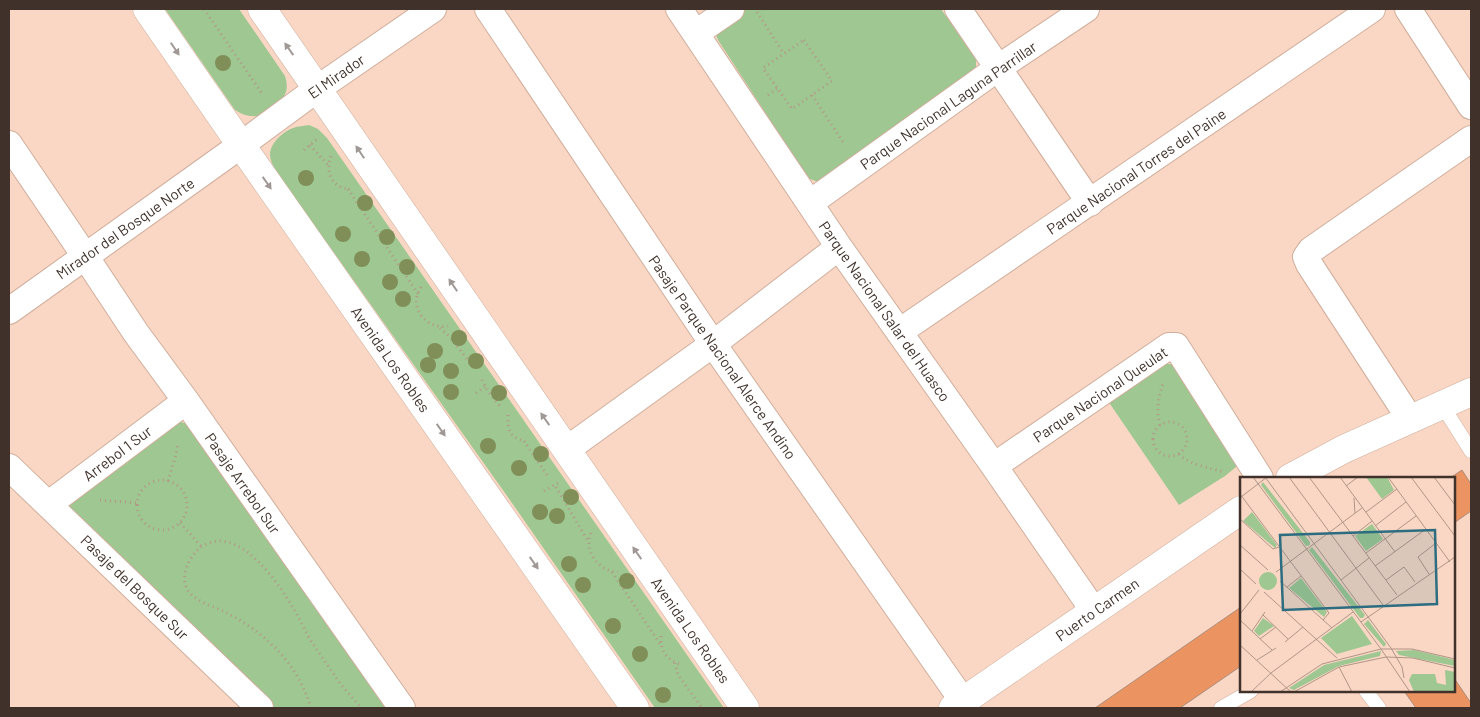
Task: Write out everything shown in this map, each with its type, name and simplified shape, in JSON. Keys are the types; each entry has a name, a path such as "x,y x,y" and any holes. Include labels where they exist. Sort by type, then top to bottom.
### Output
{"street":[{"name":"Avenida Los Robles","path":"147,9 635,708"},
{"name":"Avenida Los Robles","path":"262,9 745,708"},
{"name":"El Mirador","path":"241,145 317,89 433,9"},
{"name":"Pasaje Parque Nacional Alerce Andino","path":"488,9 712,344 958,705"},
{"name":"Parque Nacional Salar del Huasco","path":"679,9 839,247 1094,611"},
{"path":"696,33 731,9"},
{"path":"958,9 1090,202"},
{"name":"Parque Nacional Laguna Parrillar","path":"810,203 998,68 1086,9"},
{"name":"Parque Nacional Torres del Paine","path":"900,332 1372,9"},
{"path":"1408,9 1471,106"},
{"path":"1410,419 1306,257 1311,250 1471,139"},
{"name":"Pasaje Arrebol Sur","path":"9,144 86,256 136,334 186,401 402,708"},
{"name":"Mirador del Bosque Norte","path":"9,311 241,145"},
{"path":"566,450 712,344 839,247"},
{"name":"Parque Nacional Queulat","path":"994,466 1169,346 1176,346 1259,477"},
{"path":"1292,477 1344,449 1471,392"},
{"name":"Arrebol 1 Sur","path":"49,504 186,401"},
{"name":"Pasaje del Bosque Sur","path":"9,466 260,708"},
{"name":"Puerto Carmen","path":"958,705 1240,511"}],"lane":[{"path":"1442,405 1471,451"},
{"path":"1221,708 1249,692"},
{"path":"1367,692 1379,708"}],"path":[{"path":"204,9 279,117"},
{"path":"754,9 784,54"},
{"path":"804,40 832,81 812,95 792,109 763,68 804,40"},
{"path":"812,95 860,168"},
{"path":"310,145 328,165"},
{"path":"348,189 418,294"},
{"path":"440,327 476,371"},
{"path":"1160,425 1158,414 1160,394 1165,377 1180,353"},
{"path":"482,379 494,400 504,408"},
{"path":"476,393 493,381"},
{"path":"1173,421 1184,428 1188,440 1185,448 1179,454 1166,456 1155,448 1153,435 1160,425 1164,422 1173,421"},
{"path":"524,441 554,485 588,541"},
{"path":"1179,454 1192,462 1226,472"},
{"path":"161,480 175,483 181,488 185,494 187,510 180,523 174,528 166,530 151,528 145,524 140,518 137,503 142,490 161,480"},
{"path":"180,523 202,547"},
{"path":"311,708 293,669 275,647 252,627 227,613 197,600 187,590 185,576 188,562 194,552 209,542 224,542 244,548 252,555 277,584 293,607 310,639 361,708"},
{"path":"612,572 661,644"},
{"path":"674,662 678,675 702,708"}],"green space":[{"path":"165,9 239,9 285,76 287,87 285,95 276,105 262,115 246,115 235,110"},
{"path":"743,9 941,9 976,59 976,71 821,181 815,181 808,178 718,40 716,35 718,30"},
{"path":"309,125 318,129 327,138 724,708 655,708 505,493 275,170 270,155 275,141 292,129"},
{"path":"1166,363 1173,365 1236,461 1236,467 1225,476 1179,505 1106,398"},
{"path":"181,422 187,424 392,708 271,708 69,513 67,499 172,423"}],"building":[{"path":"1462,470 1471,484 1471,511 1455,522 1455,477 1452,477"},
{"path":"1240,608 1240,667 1180,708 1095,708"},
{"path":"1455,679 1471,703 1471,708 1416,708 1405,692 1455,692"}]}
